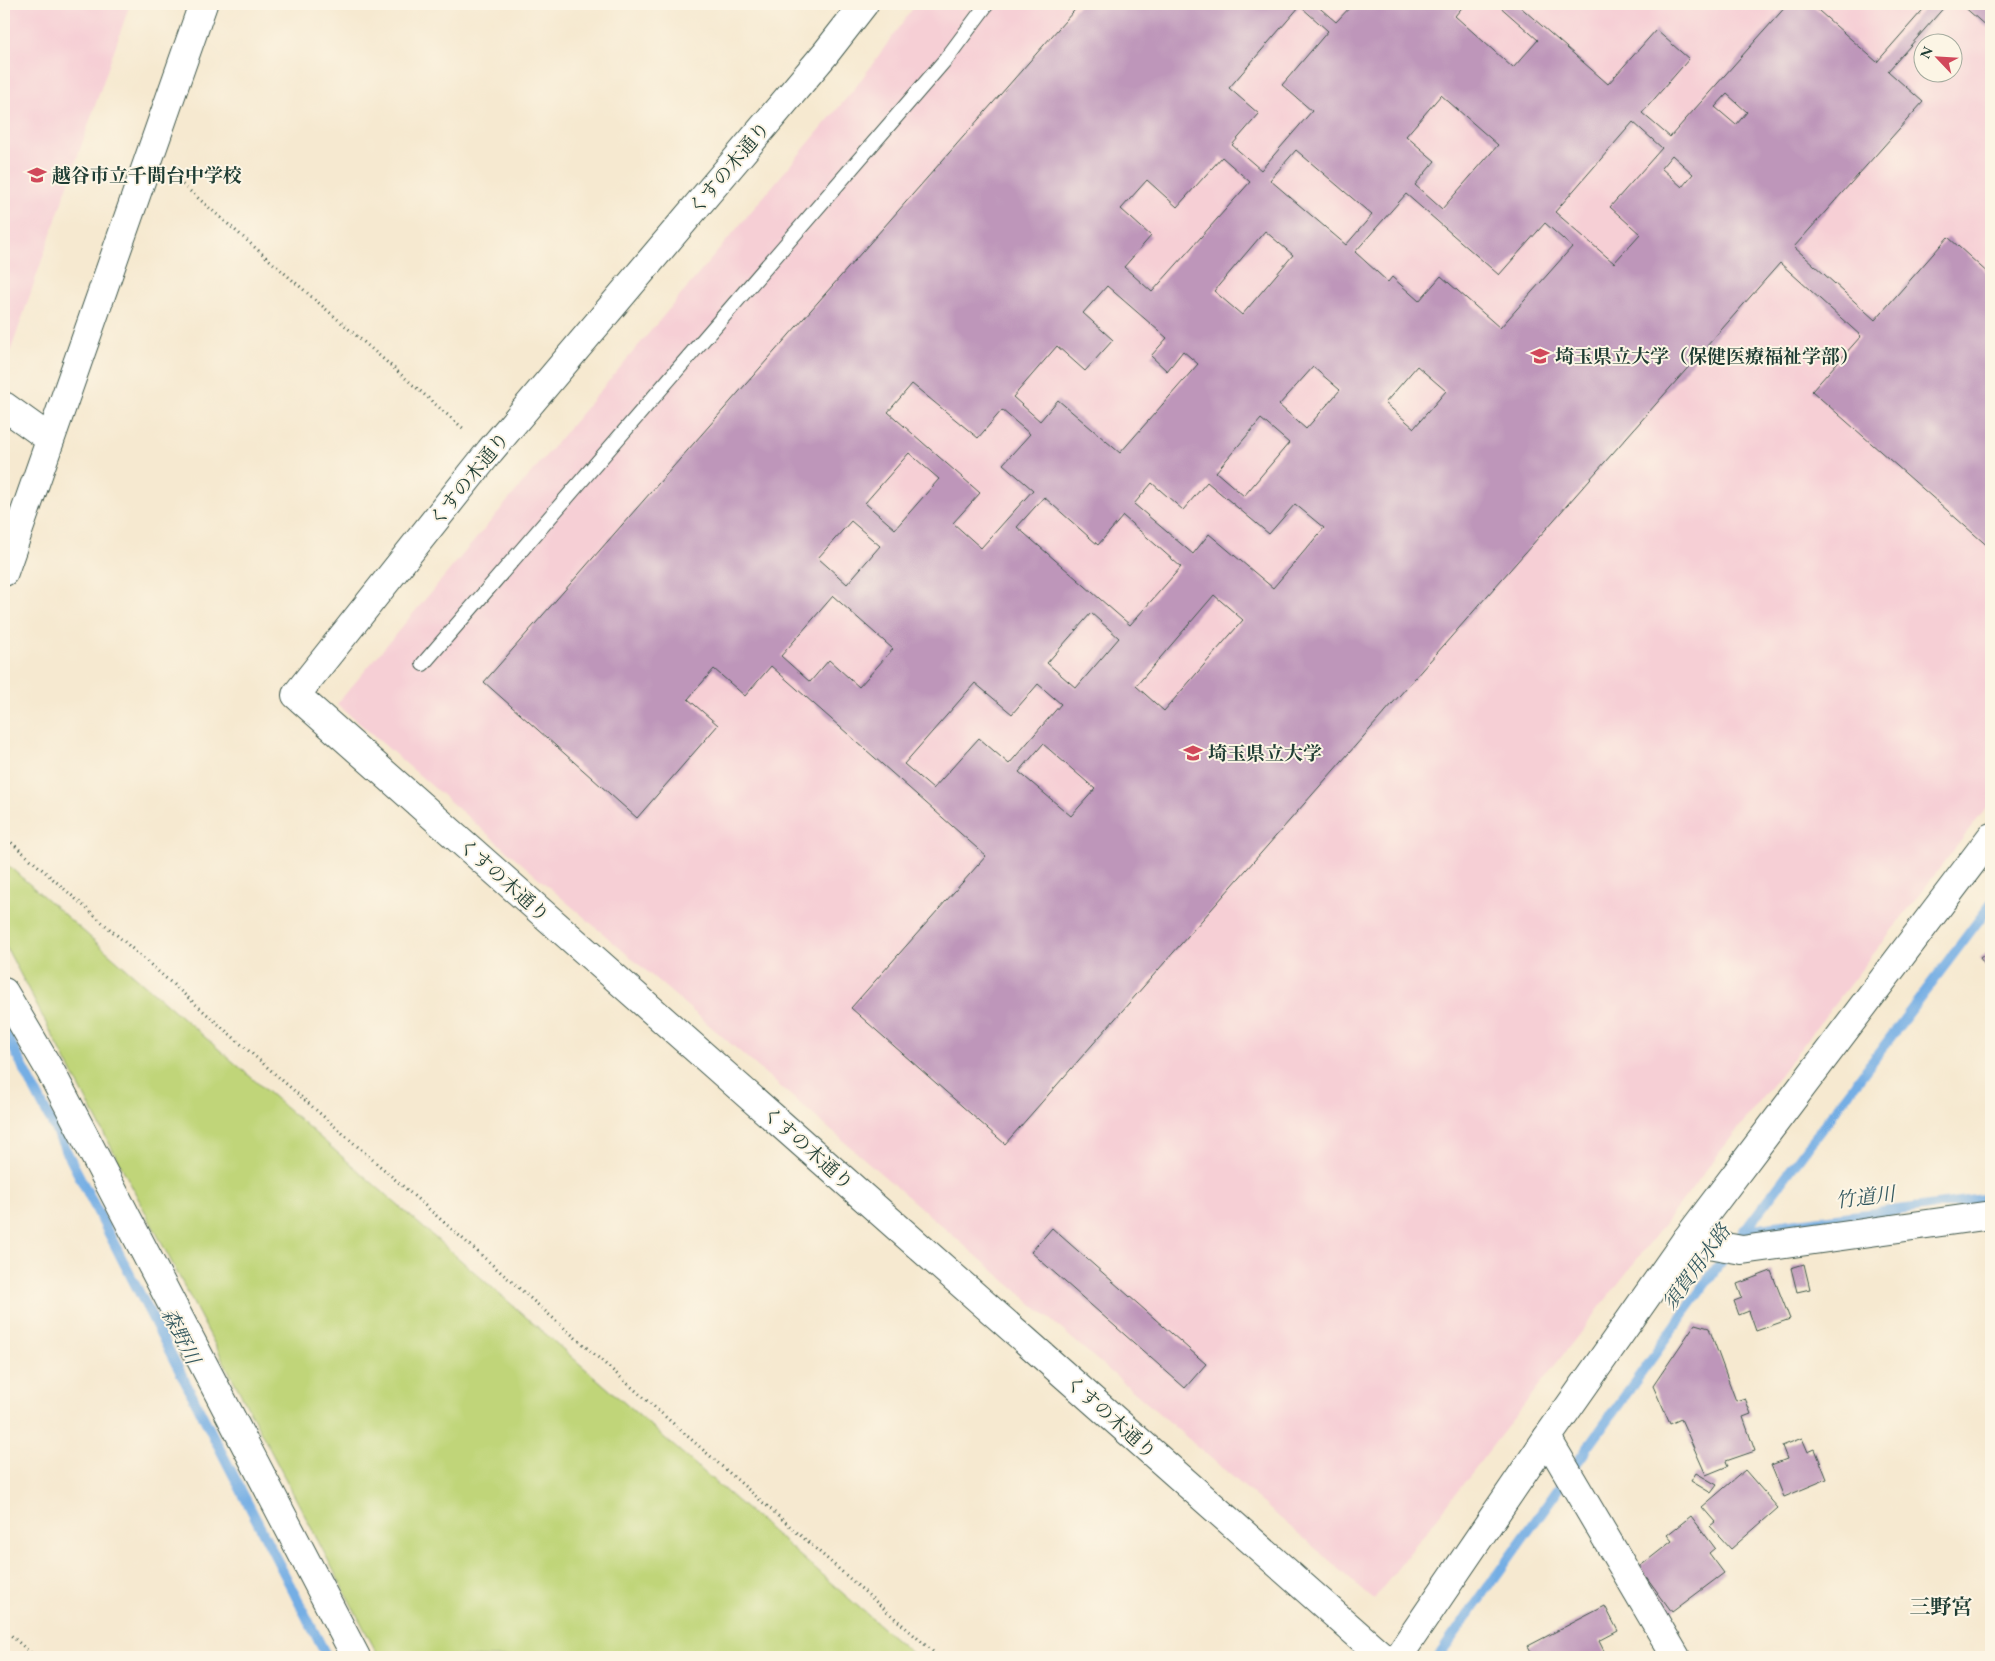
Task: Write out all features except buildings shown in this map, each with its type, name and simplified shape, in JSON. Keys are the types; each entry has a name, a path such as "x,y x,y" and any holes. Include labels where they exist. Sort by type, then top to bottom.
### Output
{"street":[{"path":"4,572 203,4"},
{"name":"くすの木通り","path":"864,4 825,54 490,451 296,695 1383,1657"},
{"path":"4,406 50,439"},
{"path":"1398,1657 1547,1438 1686,1240 1991,836"},
{"path":"4,992 51,1072 356,1657"},
{"path":"1686,1240 1742,1250 1991,1215"},
{"path":"1547,1438 1676,1657"}],"lane":[{"path":"423,664 946,59 987,4"}],"path":[{"path":"150,156 490,451"},
{"path":"4,836 939,1657"},
{"path":"4,1629 35,1657"}],"shaded area":[{"name":"越谷市立千間台中学校","path":"4,4 130,4 10,353 4,347"},
{"name":"埼玉県立大学","path":"916,4 1991,4 1991,802 1374,1599 337,704 855,88"}],"green space":[{"path":"4,862 916,1657 379,1657 4,943"}],"waterway":[{"name":"須賀用水路","path":"1438,1657 1715,1270 1991,904"},
{"name":"森野川","path":"4,1030 327,1657"},
{"name":"竹道川","path":"1744,1230 1991,1198"}],"place":[{"name":"越谷市立千間台中学校","path":"37,175"},
{"name":"埼玉県立大学（保健医療福祉学部）","path":"1540,356"},
{"name":"埼玉県立大学","path":"1193,753"}],"district":[{"name":"三野宮","path":"1941,1606"}]}
